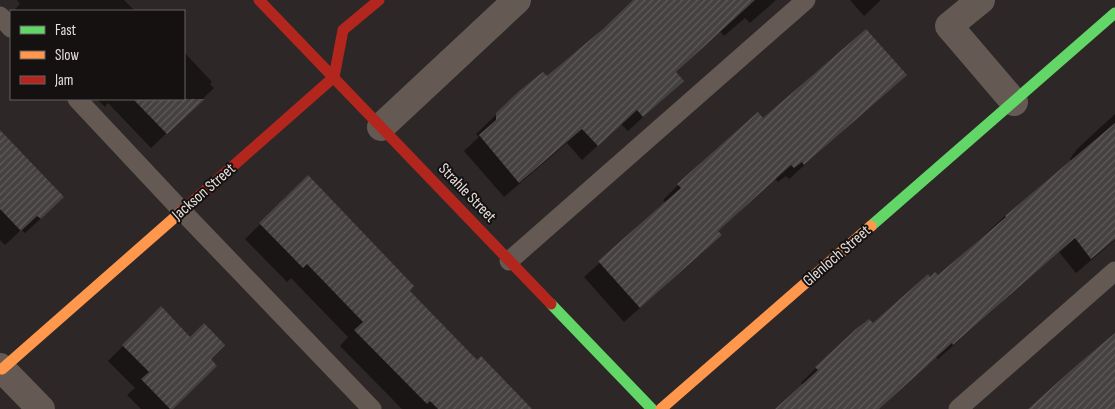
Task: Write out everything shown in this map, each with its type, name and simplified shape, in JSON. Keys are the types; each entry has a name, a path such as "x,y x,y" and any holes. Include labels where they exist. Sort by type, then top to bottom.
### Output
{"street":[{"name":"Strahle Street","path":"259,0 652,409"},
{"path":"334,77 343,30 379,0"},
{"path":"381,127 517,0"},
{"path":"981,0 949,26 1014,102"},
{"path":"1108,0 1115,8"},
{"name":"Glenloch Street","path":"661,409 1115,14"},
{"name":"Jackson Street","path":"1,368 334,77"},
{"path":"1,368 41,409"}],"lane":[{"path":"510,261 806,0"},
{"path":"0,16 10,27"},
{"path":"78,100 372,409"},
{"path":"958,409 1115,271"}],"building":[{"path":"633,0 755,0 676,72 684,81 643,117 637,110 598,146 582,129 519,183 479,135 496,120 496,113 518,92 543,72 547,76 603,29"},
{"path":"866,29 907,75 804,165 802,162 794,168 791,165 718,231 722,235 640,308 598,261 681,188 677,184 758,112 763,118"},
{"path":"205,99 167,134 134,100"},
{"path":"1115,123 1115,239 1091,259 1075,238 953,345 952,343 879,409 775,409 818,370 815,367 856,329 869,319 873,323 928,274 930,277 935,272 938,275"},
{"path":"0,130 64,197 41,219 37,216 21,231 0,209"},
{"path":"308,175 414,286 410,291 477,360 481,356 532,409 438,409 430,401 427,404 354,330 363,322 307,264 303,268 259,223"},
{"path":"161,306 190,337 204,323 225,345 211,359 217,366 173,409 170,409 141,379 149,372 122,345"},
{"path":"1115,333 1115,409 1028,409 1077,365"}],"traffic: fast":[{"path":"871,226 1115,13"},
{"path":"551,304 652,409"}],"traffic: slow":[{"path":"2,369 182,211"},
{"path":"661,409 871,226"}],"traffic: jam":[{"path":"259,0 551,304"},
{"path":"182,211 334,77 343,30 379,0"}]}
